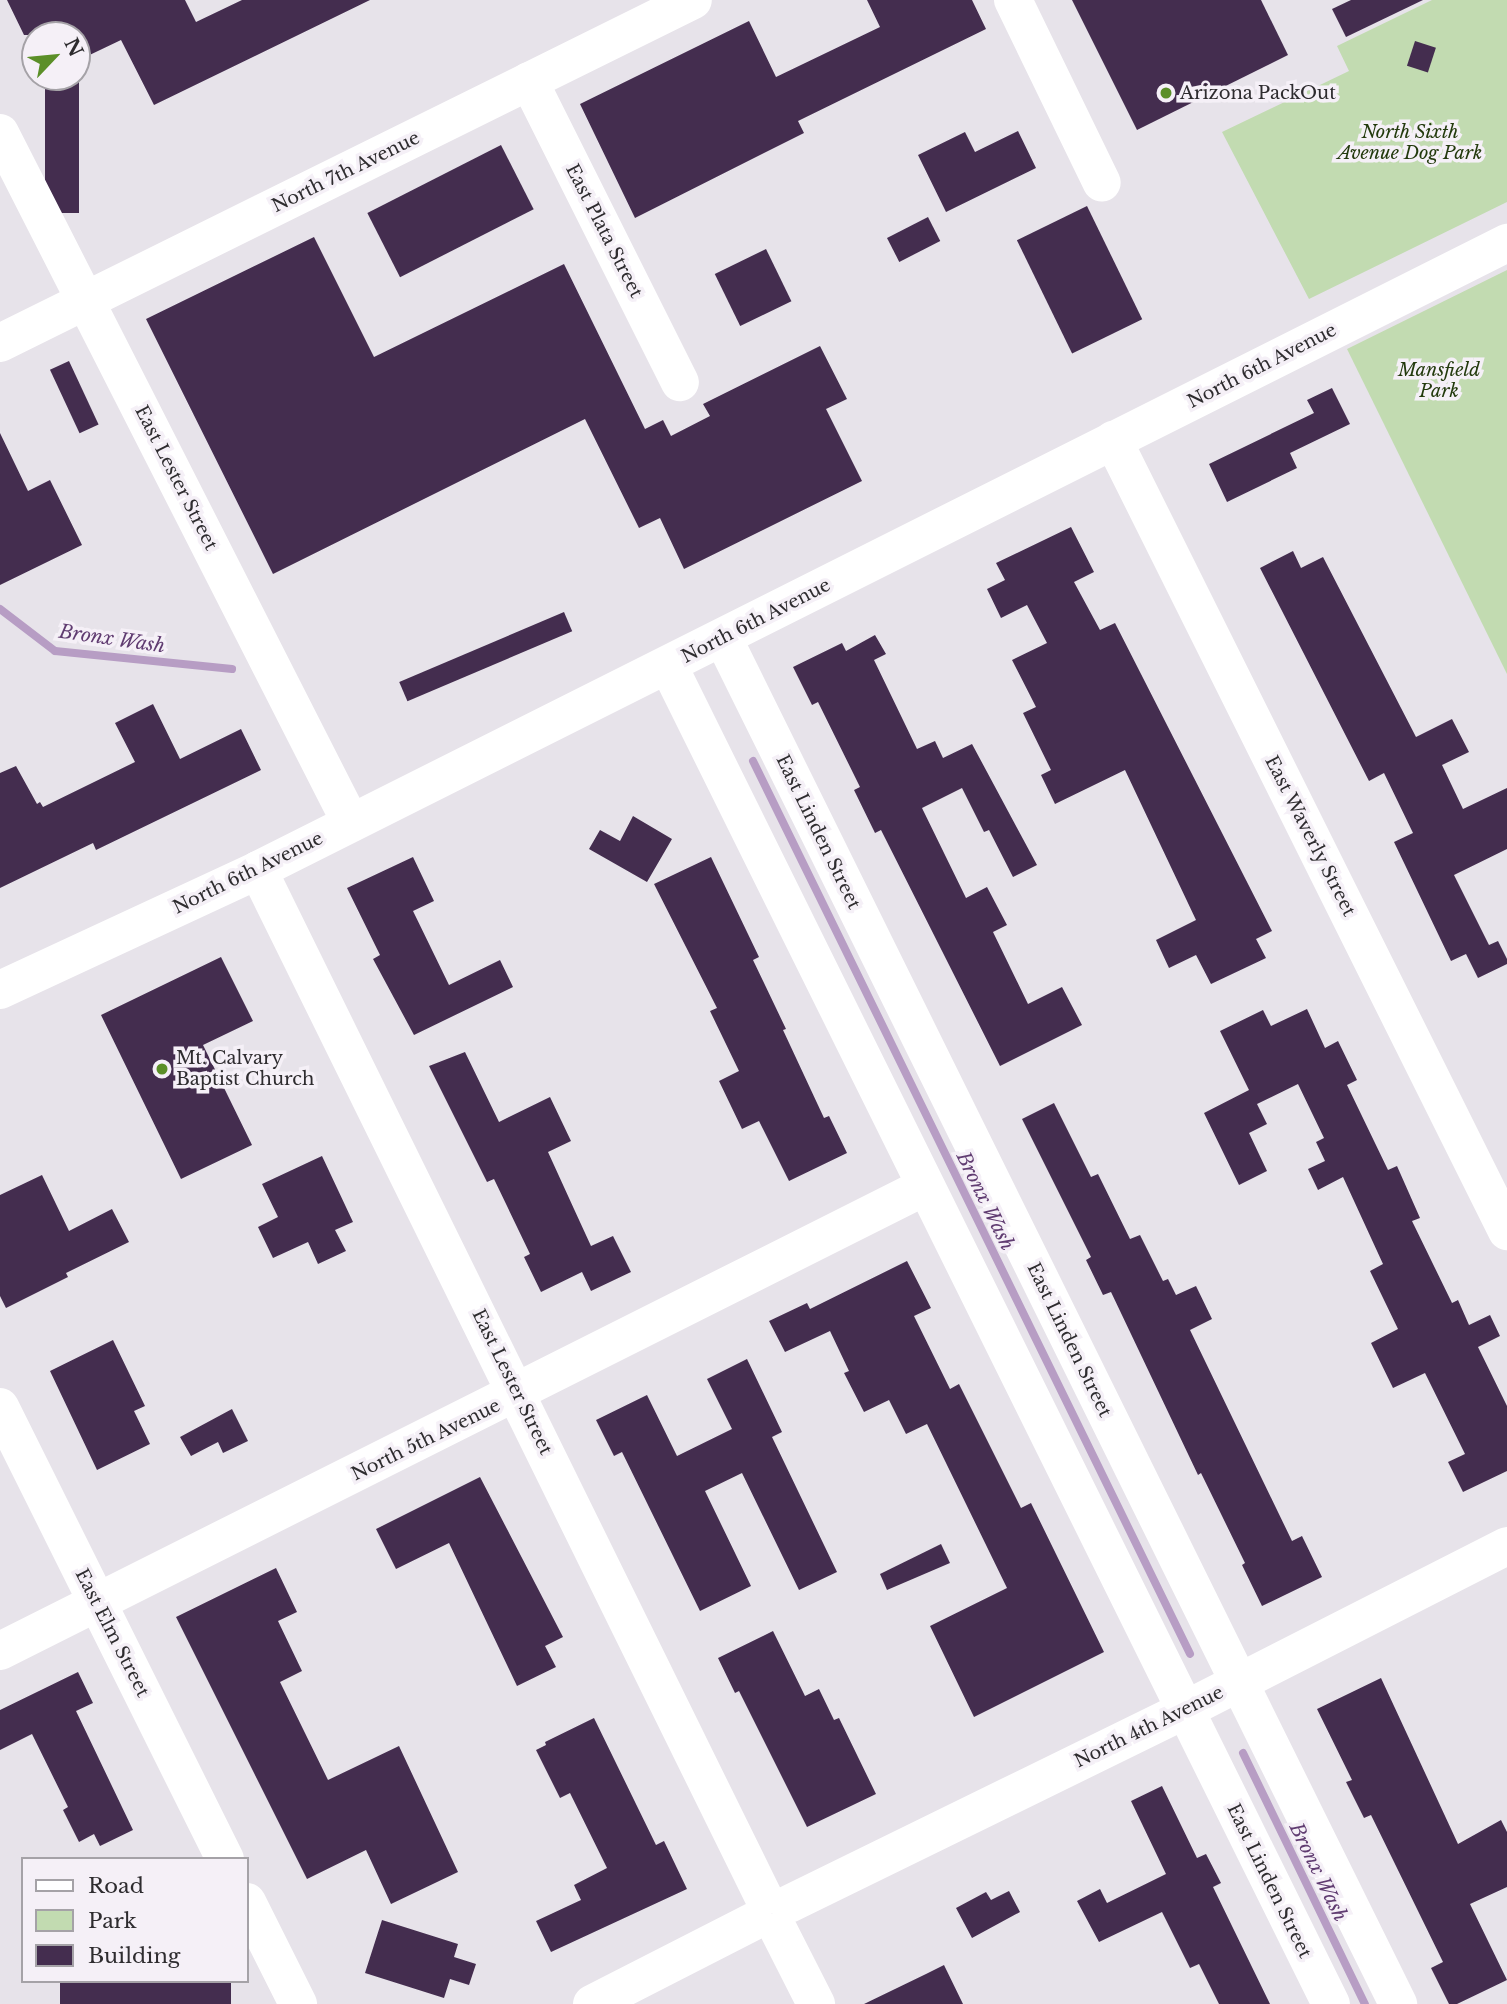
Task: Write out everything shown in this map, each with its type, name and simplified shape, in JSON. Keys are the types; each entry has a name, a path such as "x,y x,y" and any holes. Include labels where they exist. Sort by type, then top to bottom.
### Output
{"street":[{"name":"North 7th Avenue","path":"0,343 692,0"},
{"path":"1013,0 1102,183"},
{"name":"East Plata Street","path":"529,81 680,382"},
{"name":"East Lester Street","path":"0,133 351,823"},
{"name":"North 6th Avenue","path":"0,990 258,870 1507,243"},
{"name":"East Waverly Street","path":"1113,440 1507,1231"},
{"name":"East Linden Street","path":"723,638 1237,1683 1398,2004"},
{"name":"East Linden Street","path":"668,665 1331,2004"},
{"name":"East Lester Street","path":"258,870 816,2004"},
{"name":"North 5th Avenue","path":"0,1651 518,1394 925,1187"},
{"name":"East Elm Street","path":"0,1407 224,1857"},
{"name":"North 4th Avenue","path":"593,2004 771,1913 1185,1710 1507,1546"},
{"path":"248,1904 298,2004"}],"green space":[{"name":"North Sixth Avenue Dog Park","path":"1432,0 1507,0 1507,202 1309,299 1222,132 1349,71 1337,46"},
{"name":"Mansfield Park","path":"1507,270 1507,674 1347,349"}],"building":[{"path":"7,0 185,0 196,22 242,0 370,0 154,105 121,40 91,54 91,21 21,21 21,29"},
{"path":"867,0 972,0 986,29 798,121 804,133 635,218 580,104 749,21 776,77 880,27"},
{"name":"Arizona PackOut","path":"1072,0 1261,0 1288,55 1137,130"},
{"path":"1351,0 1423,0 1346,37 1332,9"},
{"path":"1415,41 1436,48 1428,73 1407,66"},
{"path":"45,91 79,91 79,213 45,213"},
{"path":"1018,131 1036,168 946,212 918,155 965,132 975,152"},
{"path":"501,145 534,209 400,277 367,213"},
{"path":"1087,206 1142,319 1072,353 1017,240"},
{"path":"928,217 940,241 899,262 887,238"},
{"path":"314,237 374,357 564,264 645,429 663,420 671,436 710,416 703,404 820,346 847,399 826,409 862,481 684,569 660,518 639,528 585,419 273,574 146,319"},
{"path":"766,249 791,301 740,326 715,274"},
{"path":"69,361 99,424 80,433 50,370"},
{"path":"1332,388 1350,424 1290,453 1297,468 1227,502 1209,464 1314,413 1307,400"},
{"path":"0,433 28,491 50,480 82,545 0,585"},
{"path":"1071,527 1094,572 1074,582 1100,630 1115,623 1272,931 1256,939 1266,958 1211,984 1196,955 1169,968 1156,940 1196,920 1125,770 1055,804 1041,775 1051,770 1023,713 1036,707 1012,660 1047,643 1027,605 1001,618 987,589 1005,580 996,563"},
{"path":"1293,551 1301,568 1323,557 1416,737 1452,719 1469,752 1442,765 1463,809 1507,788 1507,849 1454,875 1489,945 1498,941 1507,959 1507,964 1478,978 1466,954 1451,961 1394,842 1413,833 1384,773 1369,781 1260,568"},
{"path":"564,612 572,631 407,701 399,682"},
{"path":"875,635 886,654 874,660 917,749 935,741 943,758 972,744 1037,865 1013,877 989,830 984,832 962,788 922,808 966,898 987,887 1007,925 993,932 1028,1004 1062,987 1082,1025 1000,1066 881,830 875,833 854,790 860,787 818,702 812,705 793,667 842,643 846,651"},
{"path":"153,704 180,759 241,729 261,770 96,850 93,843 0,888 0,773 16,766 37,804 40,802 43,807 135,762 115,723"},
{"path":"633,816 672,839 647,882 589,849 600,830 620,841"},
{"path":"413,857 434,901 413,911 449,985 500,960 513,987 414,1035 373,959 380,955 347,888"},
{"path":"711,857 759,957 753,960 786,1029 783,1030 824,1118 829,1116 847,1153 789,1181 759,1121 742,1129 719,1081 739,1071 710,1011 717,1008 654,884"},
{"name":"Mt. Calvary Baptist Church","path":"221,957 253,1021 203,1045 252,1145 181,1179 101,1015"},
{"path":"1307,1009 1325,1048 1338,1041 1357,1080 1347,1085 1388,1170 1397,1166 1420,1218 1412,1221 1452,1303 1458,1300 1469,1325 1490,1315 1500,1336 1478,1347 1507,1406 1507,1471 1463,1492 1448,1462 1465,1454 1425,1373 1393,1388 1371,1343 1398,1329 1370,1271 1383,1264 1343,1177 1318,1190 1308,1169 1325,1161 1316,1142 1324,1138 1298,1084 1257,1104 1267,1124 1249,1133 1267,1171 1239,1185 1204,1113 1249,1090 1220,1031 1263,1010 1271,1026"},
{"path":"465,1052 499,1122 550,1097 571,1141 548,1152 591,1246 613,1236 631,1272 591,1291 582,1272 541,1292 524,1257 530,1254 494,1179 487,1182 429,1066"},
{"path":"1054,1103 1091,1177 1098,1174 1130,1239 1140,1235 1163,1281 1168,1279 1176,1295 1196,1286 1212,1319 1190,1330 1292,1541 1302,1536 1322,1577 1262,1606 1242,1565 1245,1563 1201,1473 1198,1475 1111,1292 1103,1295 1086,1260 1091,1257 1022,1119"},
{"path":"322,1156 353,1222 335,1230 346,1251 318,1264 308,1242 273,1258 258,1227 278,1217 262,1184"},
{"path":"42,1175 69,1231 112,1209 129,1242 66,1273 68,1277 6,1308 0,1296 0,1195"},
{"path":"907,1261 931,1308 914,1316 950,1389 959,1384 1021,1508 1031,1503 1104,1652 974,1717 930,1626 1007,1588 927,1424 906,1434 889,1400 864,1412 844,1373 849,1371 830,1331 785,1352 769,1321 807,1303 810,1309"},
{"path":"113,1340 145,1406 134,1411 150,1444 97,1470 50,1371"},
{"path":"747,1359 782,1432 772,1437 837,1572 799,1590 742,1473 705,1491 751,1586 700,1611 622,1452 614,1456 596,1420 647,1395 677,1456 732,1429 707,1379"},
{"path":"232,1409 248,1441 223,1453 218,1442 191,1456 180,1437"},
{"path":"480,1477 563,1637 545,1646 556,1667 517,1686 449,1543 396,1569 376,1529"},
{"path":"941,1544 950,1563 887,1590 880,1574"},
{"path":"276,1568 297,1612 278,1621 302,1671 280,1682 328,1780 399,1746 458,1872 391,1904 366,1850 307,1879 176,1617"},
{"path":"773,1631 805,1696 819,1689 834,1720 839,1718 876,1794 807,1827 739,1691 735,1693 718,1658"},
{"path":"78,1672 93,1703 76,1711 133,1830 100,1846 94,1834 79,1842 63,1810 68,1807 32,1734 0,1750 0,1710"},
{"path":"1381,1678 1458,1844 1501,1820 1507,1832 1507,1887 1470,1904 1507,1980 1457,2004 1449,2004 1431,1968 1443,1962 1371,1815 1364,1818 1346,1782 1352,1780 1317,1709"},
{"path":"594,1718 656,1845 664,1841 687,1889 551,1952 536,1921 581,1900 574,1885 607,1868 570,1793 560,1798 536,1750 546,1745 545,1742"},
{"path":"1162,1786 1197,1858 1206,1854 1221,1883 1213,1887 1270,2004 1219,2004 1199,1964 1190,1968 1162,1912 1099,1942 1077,1901 1100,1889 1107,1903 1166,1874 1131,1801"},
{"path":"1009,1891 1020,1912 972,1938 956,1908 986,1892 991,1900"},
{"path":"382,1920 458,1944 454,1957 476,1964 469,1985 450,1979 444,1998 365,1973"},
{"path":"944,1965 963,2004 864,2004 926,1974"},
{"path":"60,1983 231,1983 231,2004 60,2004"}],"waterway":[{"name":"Bronx Wash","path":"0,609 55,651 232,669"},
{"name":"Bronx Wash","path":"753,761 1190,1654"},
{"name":"Bronx Wash","path":"1243,1753 1365,2004"}],"place":[{"name":"Arizona PackOut","path":"1166,93"},
{"name":"Mt. Calvary Baptist Church","path":"162,1069"}]}
